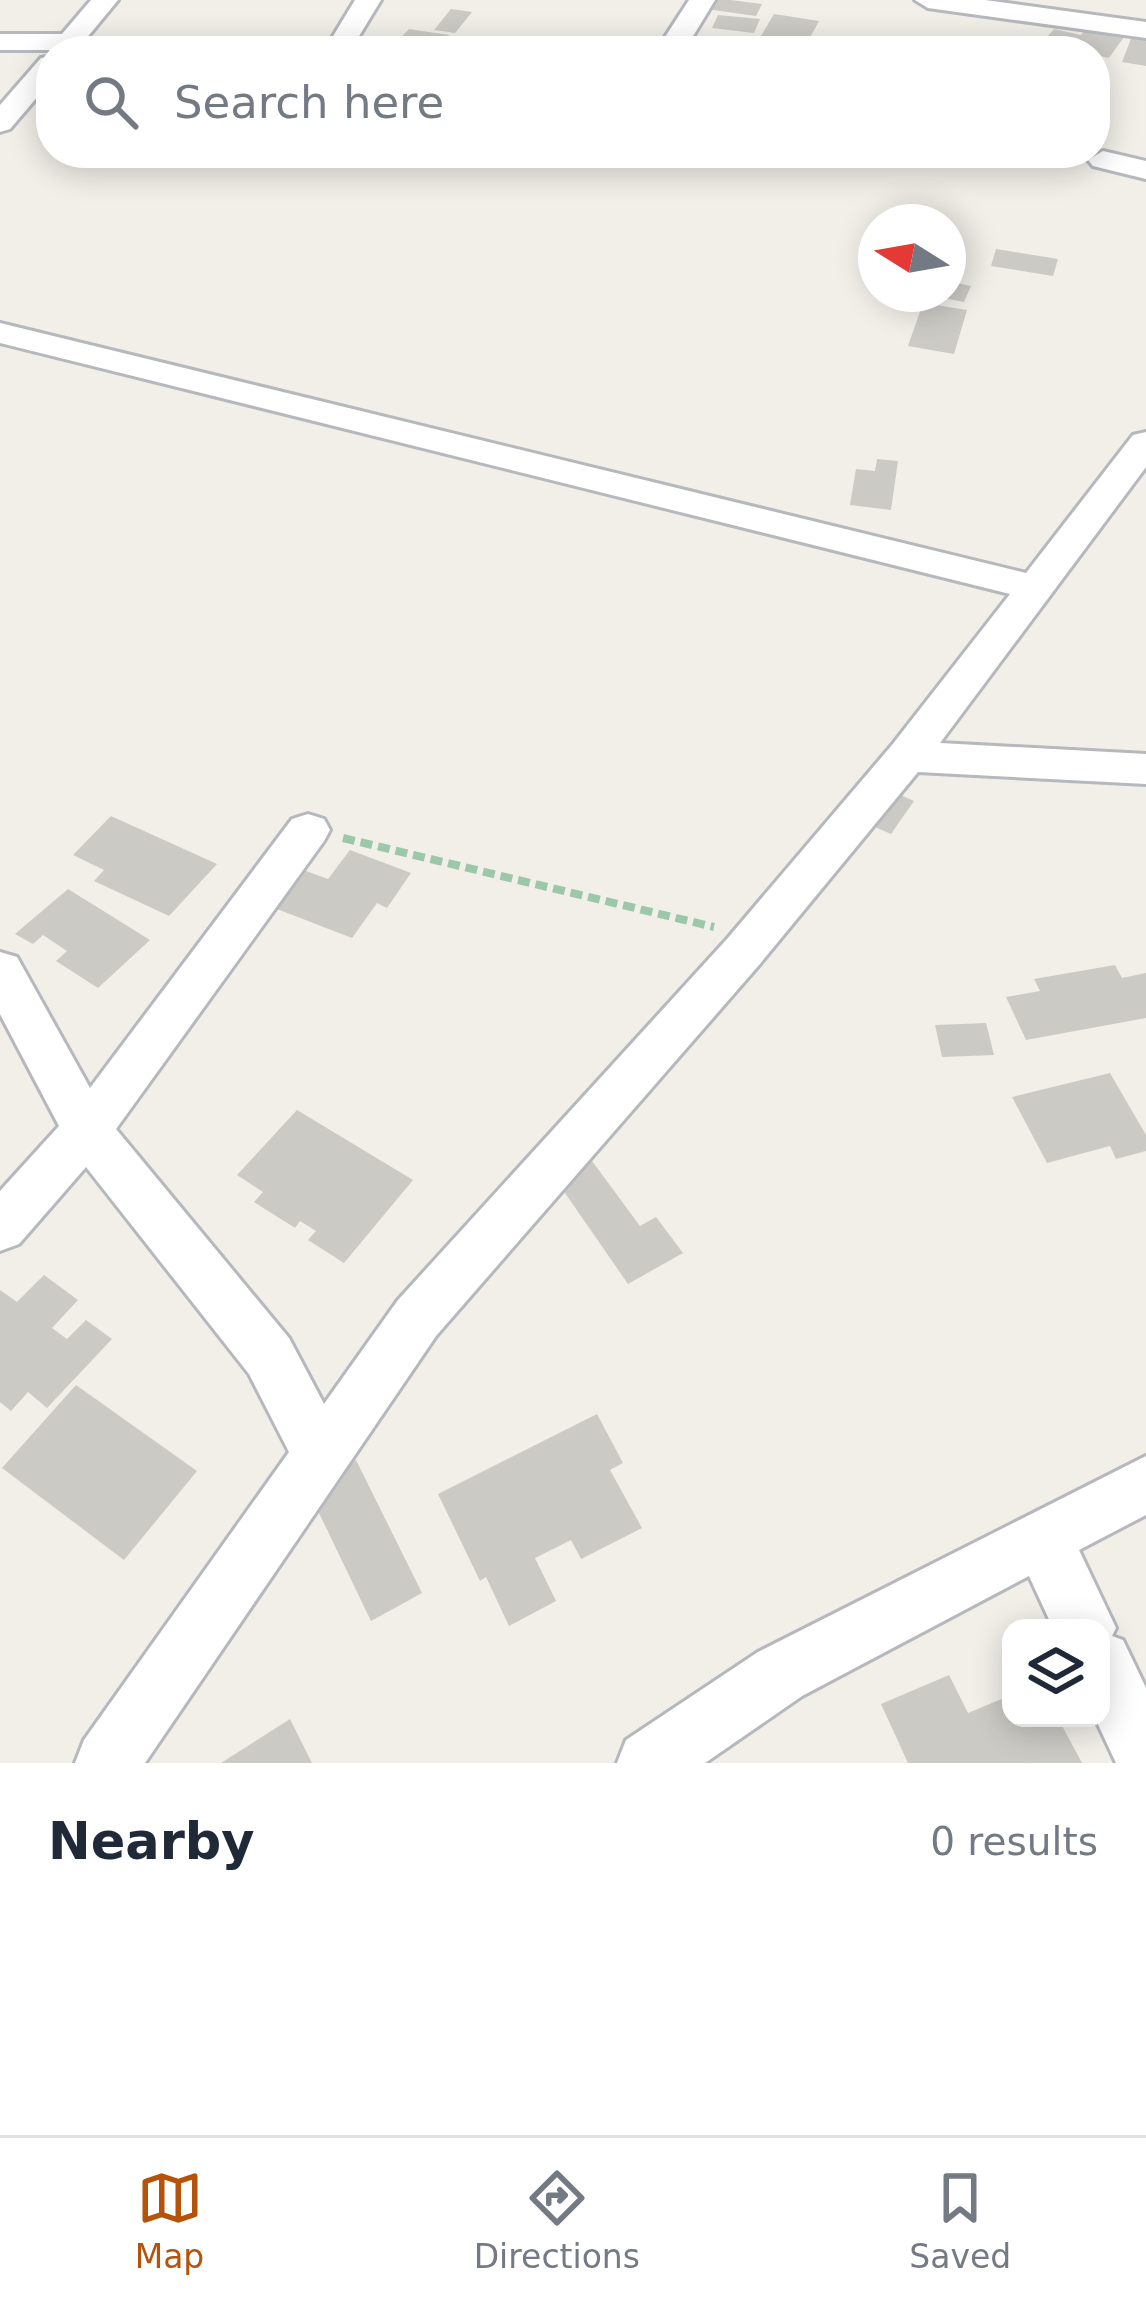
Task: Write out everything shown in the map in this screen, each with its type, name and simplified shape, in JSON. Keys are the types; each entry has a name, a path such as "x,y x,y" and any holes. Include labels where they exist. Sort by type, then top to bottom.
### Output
{"street":[{"path":"75,36 105,0"},
{"path":"346,36 368,0"},
{"path":"679,36 702,0"},
{"path":"928,0 1146,30"},
{"path":"0,42 36,48"},
{"path":"6,108 36,77"},
{"path":"1110,162 1146,170"},
{"path":"0,334 1032,587"},
{"path":"107,1763 417,1318 756,937 907,756 1146,444"},
{"path":"907,756 1146,769"},
{"path":"0,1228 87,1130 308,830"},
{"path":"0,970 87,1130 269,1356 321,1455"},
{"path":"649,1763 780,1674 1146,1484"},
{"path":"1042,1538 1081,1619"},
{"path":"1110,1681 1146,1757"}],"path":[{"path":"308,830 756,937"}],"building":[{"path":"712,0 762,4 756,16 706,9"},
{"path":"451,9 472,12 455,33 434,30"},
{"path":"774,14 819,21 811,36 761,36"},
{"path":"718,15 760,19 754,33 712,28"},
{"path":"409,29 449,35 448,36 402,36"},
{"path":"1054,29 1081,35 1086,29 1124,37 1110,57 1110,36 1048,36"},
{"path":"1132,36 1146,39 1146,66 1122,62"},
{"path":"996,249 1058,259 1053,276 991,266"},
{"path":"967,310 954,354 908,346 920,312"},
{"path":"877,459 898,461 891,510 850,505 856,469 875,471"},
{"path":"890,790 914,801 891,834 866,823"},
{"path":"111,816 217,864 169,916 94,881 104,870 73,855"},
{"path":"350,850 411,873 387,908 377,903 352,938 277,909 306,871 328,879"},
{"path":"68,889 150,940 98,988 56,961 67,951 43,935 33,944 15,934"},
{"path":"1115,965 1122,978 1146,973 1146,1018 1026,1040 1006,997 1040,991 1034,979"},
{"path":"986,1023 994,1055 942,1057 935,1025"},
{"path":"1110,1073 1146,1135 1146,1151 1116,1159 1110,1146 1047,1163 1012,1097"},
{"path":"297,1110 413,1180 344,1263 308,1240 316,1231 300,1221 295,1228 254,1202 263,1192 237,1175"},
{"path":"592,1161 640,1226 656,1217 683,1253 628,1284 556,1180"},
{"path":"44,1275 78,1300 52,1328 67,1339 86,1320 112,1339 47,1408 28,1392 11,1411 0,1402 0,1290 17,1302"},
{"path":"76,1385 197,1471 124,1560 2,1468"},
{"path":"597,1414 623,1463 610,1470 642,1528 581,1559 571,1540 535,1558 556,1601 509,1626 486,1577 480,1581 438,1494"},
{"path":"356,1460 422,1593 371,1621 306,1486"},
{"path":"949,1675 968,1713 1002,1699 1002,1727 1063,1727 1082,1763 908,1763 881,1704"},
{"path":"290,1719 312,1763 221,1763"}]}
